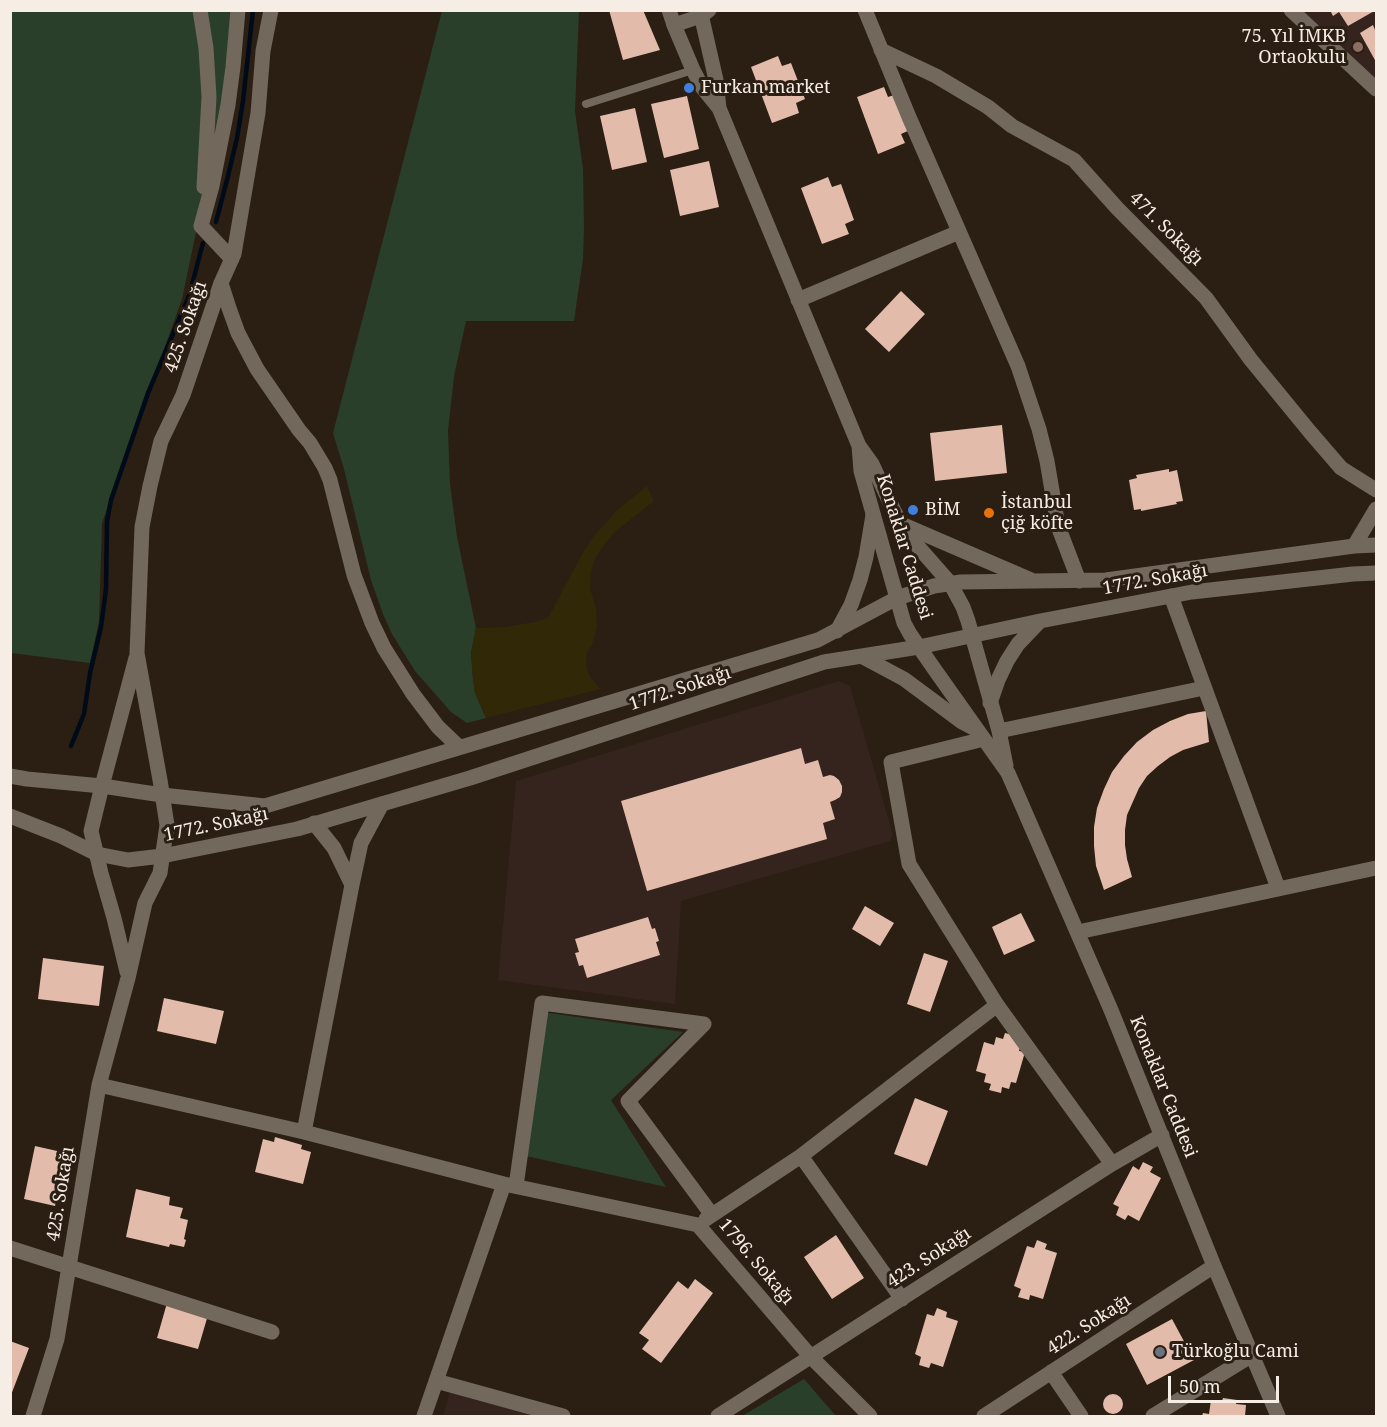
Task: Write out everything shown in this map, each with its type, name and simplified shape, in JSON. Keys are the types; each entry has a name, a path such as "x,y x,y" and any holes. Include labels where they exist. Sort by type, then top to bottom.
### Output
{"street":[{"path":"200,10 206,48 209,97 201,226 232,260"},
{"path":"201,226 212,186 228,105 238,10"},
{"name":"425. Sokağı","path":"33,1416 57,1339 99,1085 128,978 145,903 160,873 167,825 137,653 142,527 161,441 183,395 221,283 234,254 258,113 263,51 271,10"},
{"path":"865,10 1029,397 1047,461 1058,526 1079,581"},
{"path":"1290,10 1377,89"},
{"path":"672,18 703,12"},
{"name":"Konaklar Caddesi","path":"703,12 716,80 718,108"},
{"name":"Konaklar Caddesi","path":"672,18 693,70 702,87 718,108 859,446 872,464 901,524 915,544 950,583 963,607 999,731 1008,773 1078,932 1214,1266 1278,1416"},
{"name":"471. Sokağı","path":"881,50 936,76 979,102 1012,126 1074,160 1117,208 1206,298 1251,360 1341,468 1377,490"},
{"path":"798,300 959,232"},
{"path":"221,283 247,351 268,387 310,443 325,468 354,575 384,648 413,694 438,727 459,747"},
{"name":"Konaklar Caddesi","path":"859,446 861,471 904,622 919,647 1008,773"},
{"path":"1354,546 1377,509"},
{"path":"837,631 851,605 860,580 873,515"},
{"path":"901,524 1036,582"},
{"name":"1772. Sokağı","path":"10,776 265,806 818,640 897,598 918,590 950,583 1106,580 1354,546 1377,545"},
{"name":"1772. Sokağı","path":"10,816 96,854 128,860 162,856 297,829 470,778 824,662 919,647 1204,590 1377,573"},
{"path":"1171,596 1278,888"},
{"path":"990,703 1007,661 1018,644 1040,621"},
{"name":"425. Sokağı","path":"128,978 91,831 137,653"},
{"path":"861,656 904,679 979,734"},
{"path":"999,731 1204,688"},
{"path":"979,734 891,762 909,864 997,1005 1112,1164"},
{"path":"304,1132 361,843 382,804"},
{"path":"314,823 334,848 352,885"},
{"path":"1078,932 1377,868"},
{"path":"424,1416 510,1185 542,1002 704,1024 628,1101 712,1215"},
{"path":"698,1225 801,1156 997,1005"},
{"name":"1796. Sokağı","path":"99,1085 304,1132 510,1185 698,1225 811,1357 870,1416"},
{"name":"423. Sokağı","path":"718,1416 1112,1164 1162,1135"},
{"path":"801,1156 902,1299"},
{"path":"10,1248 272,1332"},
{"name":"422. Sokağı","path":"984,1416 1214,1266"},
{"path":"1153,1416 1252,1355"},
{"path":"1051,1372 1081,1416"},
{"path":"436,1381 563,1416"}],"lane":[{"path":"586,104 693,70"}],"shaded area":[{"name":"75. Yıl İMKB Ortaokulu","path":"1301,11 1376,11 1376,83"},
{"path":"839,681 850,686 893,835 890,841 681,901 675,1004 498,980 516,781"},
{"path":"450,1391 536,1416 443,1416"}],"green space":[{"path":"11,11 237,11 230,70 182,299 102,523 99,621 90,663 11,653"},
{"path":"442,11 579,11 575,111 583,169 584,228 583,259 574,321 466,321 454,376 448,431 450,484 457,537 476,628 471,653 475,693 486,718 467,723 451,712 415,671 392,634 371,580 333,433"},
{"path":"542,1012 683,1032 611,1100 666,1187 526,1156"},
{"path":"804,1379 836,1416 742,1416"}],"sand":[{"path":"647,486 654,501 615,532 596,557 591,571 590,588 596,608 597,628 587,653 586,662 591,678 601,689 486,718 475,693 473,679 471,653 476,628 505,627 548,618 593,537 619,508"}],"building":[{"path":"609,10 643,10 660,50 623,60"},
{"path":"1330,10 1376,10 1348,26 1339,12 1333,16"},
{"path":"1373,25 1376,29 1376,62 1360,33"},
{"path":"778,56 782,66 791,63 805,99 796,103 799,113 772,123 751,67"},
{"path":"884,87 888,97 897,94 910,130 901,134 905,143 878,154 857,97"},
{"path":"687,96 699,149 664,158 651,104"},
{"path":"635,108 647,162 612,170 600,116"},
{"path":"709,161 719,207 680,216 670,170"},
{"path":"828,177 832,187 841,184 854,220 845,224 849,234 822,244 801,188"},
{"path":"901,291 925,314 889,352 865,329"},
{"path":"1002,425 1007,473 935,481 930,433"},
{"path":"1169,469 1169,472 1177,470 1183,501 1141,511 1141,509 1134,510 1129,480 1137,478 1136,475"},
{"path":"1206,711 1209,742 1183,750 1170,757 1147,776 1139,788 1127,815 1125,830 1127,859 1132,877 1104,890 1096,866 1094,827 1097,808 1112,772 1137,742 1153,730 1188,714"},
{"path":"801,748 805,764 818,760 823,777 834,776 842,786 840,797 830,802 835,819 823,823 827,839 647,891 621,801"},
{"path":"865,906 894,923 880,946 852,929"},
{"path":"1021,913 1035,941 1004,955 992,927"},
{"path":"648,917 652,929 655,928 660,955 587,978 583,965 579,966 575,953 579,952 575,939"},
{"path":"924,953 948,961 930,1012 907,1004"},
{"path":"43,958 104,966 99,1006 38,999"},
{"path":"164,998 224,1011 216,1044 157,1031"},
{"path":"1005,1033 1016,1036 1021,1044 1019,1051 1025,1052 1016,1083 1011,1082 1009,1089 1002,1087 1001,1093 989,1090 991,1084 984,1082 986,1074 976,1071 984,1042 994,1045 996,1037 1003,1039"},
{"path":"915,1098 948,1111 927,1166 894,1154"},
{"path":"275,1137 302,1145 301,1149 311,1152 303,1184 255,1172 263,1139 274,1142"},
{"path":"35,1146 66,1153 55,1206 24,1199"},
{"path":"1143,1162 1153,1167 1150,1172 1161,1178 1139,1221 1128,1215 1125,1220 1116,1215 1119,1207 1113,1204 1133,1166 1139,1170"},
{"path":"136,1189 170,1197 169,1205 183,1208 180,1218 188,1220 184,1247 170,1244 169,1247 126,1237"},
{"path":"836,1235 864,1278 832,1299 804,1257"},
{"path":"1037,1240 1047,1244 1045,1249 1057,1253 1043,1299 1030,1295 1029,1300 1018,1297 1021,1289 1014,1286 1027,1246 1034,1248"},
{"path":"695,1279 713,1293 661,1363 642,1349 649,1340 639,1333 678,1281 688,1289"},
{"path":"167,1303 208,1315 198,1349 157,1338"},
{"path":"937,1308 947,1312 946,1317 958,1321 943,1367 931,1363 929,1368 919,1365 921,1357 915,1354 927,1314 934,1316"},
{"name":"Türkoğlu Cami","path":"1172,1319 1194,1360 1147,1385 1126,1344"},
{"path":"10,1341 29,1348 11,1395 10,1395"},
{"path":"1113,1394 1120,1397 1123,1404 1120,1411 1113,1414 1106,1411 1103,1404 1106,1397"},
{"path":"1223,1398 1237,1400 1236,1404 1246,1405 1245,1416 1202,1416 1203,1413 1209,1414 1211,1400 1222,1401"}],"waterway":[{"path":"216,222 237,138 253,10"},
{"path":"71,746 84,714 90,673 101,627 106,589 107,521 111,500 148,393 189,296 203,243"}],"place":[{"name":"75. Yıl İMKB Ortaokulu","path":"1358,47"},
{"name":"Furkan market","path":"689,88"},
{"name":"BİM","path":"913,510"},
{"name":"İstanbul çiğ köfte","path":"989,513"},
{"name":"Türkoğlu Cami","path":"1160,1352"}]}
